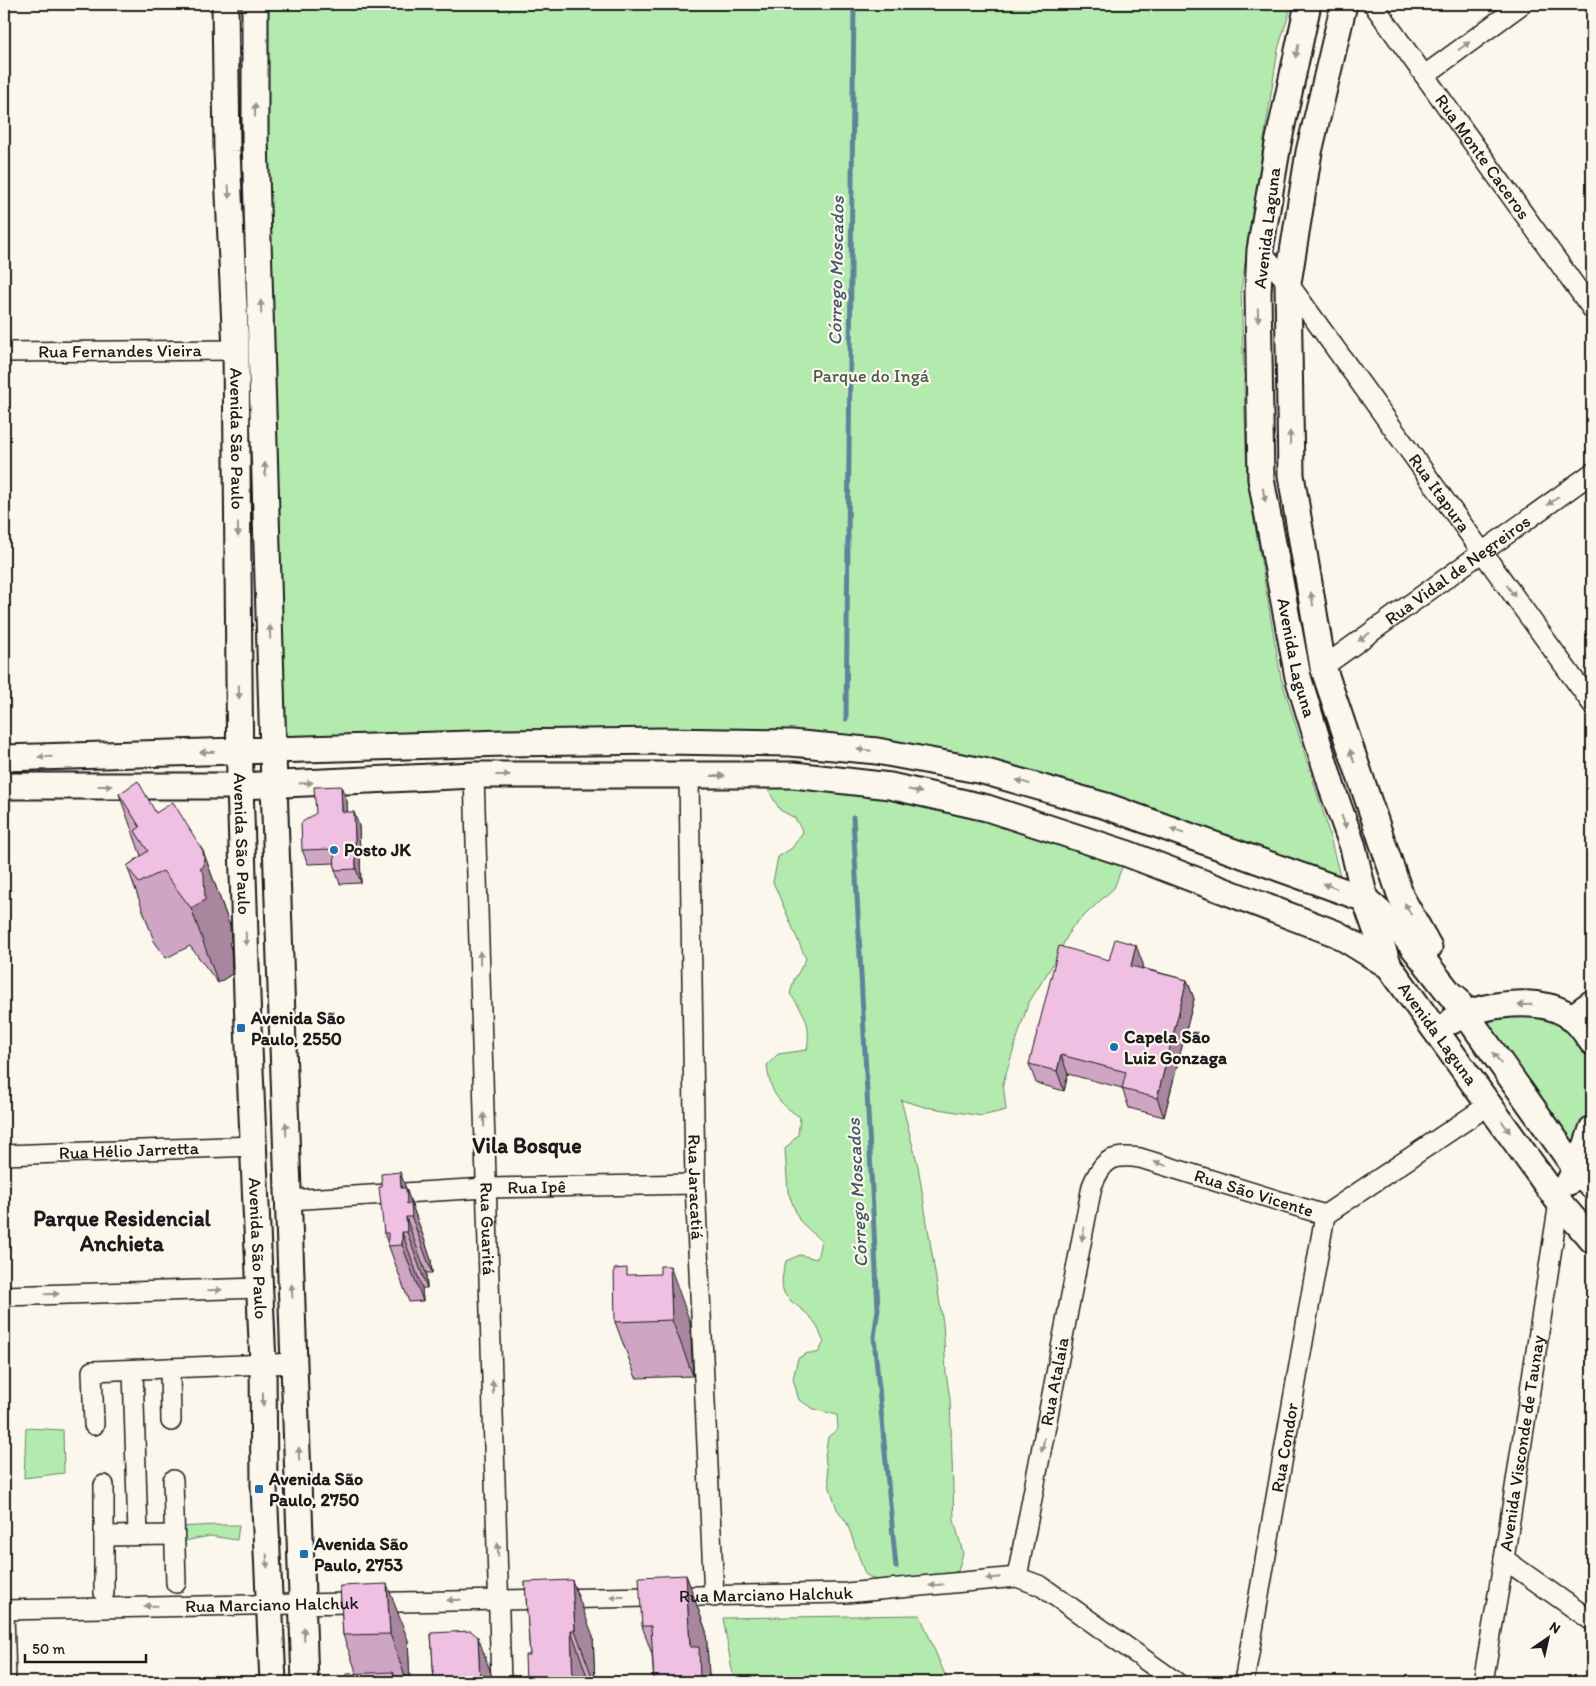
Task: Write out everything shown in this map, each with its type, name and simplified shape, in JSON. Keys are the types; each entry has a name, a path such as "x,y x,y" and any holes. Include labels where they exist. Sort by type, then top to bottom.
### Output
{"main road":[{"name":"Avenida São Paulo","path":"225,4 224,72 236,350 240,786 263,1364 264,1487 273,1682"},
{"name":"Avenida São Paulo","path":"255,4 255,138 274,785 306,1682"},
{"name":"Avenida Laguna","path":"1308,4 1278,144 1260,250 1258,293 1261,479 1298,677 1353,847 1365,899 1389,966 1559,1202 1592,1240"},
{"name":"Avenida Laguna","path":"1344,4 1309,152 1288,283 1291,474 1323,668 1401,897 1465,1013 1584,1177"},
{"path":"224,72 233,90 236,130 242,136 255,138"},
{"path":"227,151 242,162 248,171 258,212"},
{"path":"4,758 504,743 665,741 791,743 877,751 984,770 1106,806 1365,899 1399,929 1465,1013"},
{"path":"4,786 240,786 474,775 794,776 890,786 987,808 1128,854 1337,934 1389,966"},
{"path":"1572,1018 1592,1003"},
{"path":"1437,1031 1465,1013 1490,1006 1532,1004 1553,1009 1572,1018 1592,1042"},
{"path":"1559,1202 1584,1177 1592,1129"}],"street":[{"name":"Rua Monte Caceros","path":"1373,4 1592,309"},
{"path":"1425,75 1522,4"},
{"name":"Rua Itapura","path":"1260,250 1288,283 1592,704"},
{"name":"Rua Fernandes Vieira","path":"4,352 236,350"},
{"name":"Rua Vidal de Negreiros","path":"1323,668 1592,473"},
{"name":"Rua Guaritá","path":"474,775 501,1682"},
{"name":"Rua Jaracatiá","path":"689,776 695,1184 714,1597"},
{"name":"Rua São Vicente","path":"1092,1186 1103,1164 1124,1155 1140,1158 1325,1215 1490,1104"},
{"name":"Rua Hélio Jarretta","path":"4,1155 254,1146"},
{"name":"Rua Ipê","path":"288,1200 486,1188 695,1184"},
{"name":"Rua Atalaia","path":"1018,1576 1092,1186"},
{"name":"Avenida Visconde de Taunay","path":"1483,1682 1504,1559 1559,1202"},
{"name":"Rua Condor","path":"1244,1682 1325,1215"},
{"path":"4,1296 259,1288"},
{"path":"94,1424 92,1370 296,1363"},
{"path":"170,1368 171,1421"},
{"path":"132,1370 138,1535"},
{"path":"173,1480 176,1583"},
{"path":"104,1485 104,1593"},
{"path":"104,1536 174,1535"},
{"path":"1504,1559 1592,1621"},
{"path":"1018,1576 1041,1586 1176,1682"},
{"name":"Rua Marciano Halchuk","path":"4,1611 876,1592 1018,1576"},
{"path":"4,1611 6,1682"}],"green space":[{"name":"Parque do Ingá","path":"259,4 1292,4 1278,49 1241,290 1247,479 1281,678 1325,818 1341,880 878,749 277,745"},
{"path":"760,776 889,788 1126,857 1114,888 1072,927 1053,964 1028,1004 1003,1083 1006,1110 982,1116 925,1107 901,1100 918,1166 943,1323 946,1373 950,1399 954,1520 963,1553 958,1571 940,1576 875,1580 865,1574 847,1523 837,1509 830,1488 825,1457 828,1437 838,1429 837,1415 814,1409 799,1400 793,1379 798,1358 808,1353 818,1353 824,1342 813,1320 787,1297 782,1285 783,1275 786,1261 800,1255 817,1259 821,1241 799,1220 788,1192 785,1149 798,1135 800,1117 776,1096 770,1082 767,1065 778,1054 807,1050 808,1026 800,1008 790,994 794,980 806,959 773,882 778,857 792,848 803,832 795,818 780,810"},
{"path":"1532,1004 1592,1042 1592,1129 1576,1169 1465,1013"},
{"path":"26,1428 63,1430 64,1473 24,1478"},
{"path":"239,1525 237,1540 210,1536 179,1542 179,1527"},
{"path":"920,1615 948,1682 734,1682 723,1618"}],"building":[{"path":"138,781 156,813 173,802 203,851 204,866 200,869 204,874 205,900 191,908 163,871 139,883 127,866 148,851 135,831 140,827 119,794"},
{"name":"Posto JK","path":"341,786 342,812 354,812 356,869 335,870 334,849 302,850 301,823 316,813 314,787"},
{"name":"Capela São Luiz Gonzaga","path":"1115,939 1136,945 1131,966 1187,980 1157,1098 1122,1089 1126,1072 1061,1055 1057,1071 1029,1064 1059,946 1109,960"},
{"path":"400,1172 401,1188 406,1188 407,1204 411,1204 412,1217 406,1217 407,1232 402,1232 402,1245 388,1246 388,1233 384,1233 379,1187 382,1187 381,1174"},
{"path":"660,1266 670,1266 672,1320 615,1322 614,1269 627,1268 627,1275 660,1274"},
{"path":"686,1575 690,1647 699,1647 700,1682 654,1682 651,1626 642,1626 639,1577"},
{"path":"572,1580 575,1630 571,1630 573,1682 526,1682 525,1655 530,1655 525,1582"},
{"path":"387,1584 390,1634 343,1635 340,1586"},
{"path":"471,1631 478,1637 480,1681 434,1682 431,1633"},
{"path":"393,1672 394,1682 347,1682 346,1674"}],"waterway":[{"name":"Córrego Moscados","path":"846,719 854,4"},
{"name":"Córrego Moscados","path":"853,817 878,1309 874,1337 896,1567"}],"place":[{"name":"Posto JK","path":"334,850"},
{"name":"Avenida São Paulo, 2550","path":"241,1028"},
{"name":"Capela São Luiz Gonzaga","path":"1114,1047"},
{"name":"Avenida São Paulo, 2750","path":"259,1489"},
{"name":"Avenida São Paulo, 2753","path":"304,1554"}],"district":[{"name":"Vila Bosque","path":"527,1145"},
{"name":"Parque Residencial Anchieta","path":"122,1230"}]}
